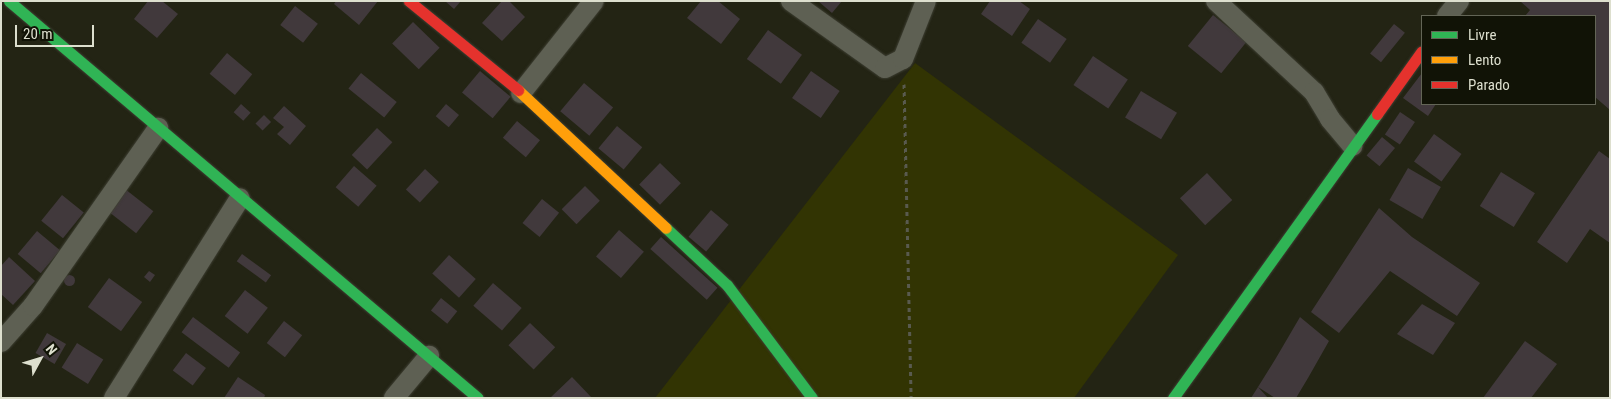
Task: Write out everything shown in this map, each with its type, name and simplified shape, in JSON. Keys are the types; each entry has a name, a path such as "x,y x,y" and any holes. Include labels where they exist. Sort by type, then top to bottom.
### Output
{"street":[{"path":"9,1 478,398"},
{"path":"409,1 521,93 727,285 812,398"},
{"path":"521,93 594,1"},
{"path":"791,1 885,68 903,59 926,1"},
{"path":"1216,1 1314,92 1330,119 1353,146"},
{"path":"1173,398 1421,52"},
{"path":"1,342 33,306 158,128"},
{"path":"114,398 240,198"},
{"path":"394,398 429,356"}],"path":[{"path":"903,59 911,398"}],"shaded area":[{"path":"915,63 1178,255 1074,398 655,398"}],"building":[{"path":"148,1 162,1 178,14 157,38 134,19"},
{"path":"336,1 378,1 359,25 334,4"},
{"path":"445,1 461,1 454,9"},
{"path":"502,1 509,1 525,17 502,41 482,23"},
{"path":"701,1 718,1 740,19 721,44 687,18"},
{"path":"818,1 842,1 832,13"},
{"path":"990,1 1019,1 1030,9 1012,36 981,14"},
{"path":"1520,1 1610,1 1610,110 1596,98 1596,15 1526,15 1530,10"},
{"path":"295,6 318,24 303,43 280,25"},
{"path":"1213,15 1246,42 1221,73 1188,46"},
{"path":"1038,19 1067,39 1050,63 1021,43"},
{"path":"413,22 440,48 419,69 392,44"},
{"path":"1394,24 1405,33 1381,62 1370,54"},
{"path":"768,30 802,55 781,84 747,59"},
{"path":"227,53 252,74 235,95 210,74"},
{"path":"1093,56 1128,79 1108,109 1073,85"},
{"path":"480,71 511,97 493,118 462,92"},
{"path":"811,71 840,91 821,118 792,98"},
{"path":"361,73 397,102 384,117 348,89"},
{"path":"1421,74 1421,105 1435,105 1428,116 1403,98"},
{"path":"584,83 613,107 589,136 560,111"},
{"path":"1141,91 1177,113 1161,139 1125,118"},
{"path":"241,104 251,113 243,121 234,112"},
{"path":"446,104 459,115 449,127 436,116"},
{"path":"284,106 306,126 290,145 277,134 284,127 273,118"},
{"path":"1400,112 1415,122 1400,144 1385,134"},
{"path":"264,115 271,122 263,131 256,123"},
{"path":"517,121 540,140 526,157 503,138"},
{"path":"617,126 642,147 624,169 598,148"},
{"path":"377,128 392,142 367,169 352,155"},
{"path":"1434,134 1462,154 1442,181 1414,162"},
{"path":"1382,137 1395,148 1380,166 1367,155"},
{"path":"1599,151 1610,159 1610,243 1590,229 1567,263 1537,242"},
{"path":"660,163 681,183 660,205 639,185"},
{"path":"354,166 377,186 358,207 336,187"},
{"path":"1408,168 1441,187 1422,219 1390,200"},
{"path":"425,169 439,182 420,202 406,189"},
{"path":"1501,172 1535,193 1514,227 1480,206"},
{"path":"1207,173 1232,200 1205,225 1180,198"},
{"path":"585,186 600,201 577,224 562,209"},
{"path":"125,189 153,211 136,233 108,211"},
{"path":"62,195 84,213 63,238 41,221"},
{"path":"542,199 559,213 540,237 522,223"},
{"path":"1379,208 1412,237 1480,283 1457,316 1390,271 1339,333 1311,312"},
{"path":"711,210 729,225 706,252 689,237"},
{"path":"619,230 644,252 621,278 596,256"},
{"path":"37,231 60,250 41,273 18,254"},
{"path":"661,237 717,288 707,300 650,249"},
{"path":"242,254 271,275 266,282 237,261"},
{"path":"449,255 476,279 459,298 432,274"},
{"path":"9,257 35,281 13,305 1,294 1,266"},
{"path":"149,271 155,275 150,282 144,277"},
{"path":"67,275 71,275 74,280 73,284 67,285 64,282 64,278"},
{"path":"109,278 142,302 121,331 88,307"},
{"path":"493,283 522,308 502,331 473,306"},
{"path":"245,290 268,308 248,334 225,316"},
{"path":"441,298 457,311 447,324 431,310"},
{"path":"1422,304 1455,323 1433,355 1397,334"},
{"path":"193,317 240,353 229,368 182,332"},
{"path":"1300,317 1329,341 1296,398 1275,398 1258,387"},
{"path":"284,321 302,335 285,357 267,343"},
{"path":"530,323 555,347 534,370 508,345"},
{"path":"47,333 66,344 55,364 36,353"},
{"path":"1525,341 1557,364 1531,398 1483,398"},
{"path":"77,343 103,359 88,384 62,368"},
{"path":"186,353 206,368 193,386 173,371"},
{"path":"238,377 265,395 264,398 224,398"},
{"path":"572,377 592,398 550,398"},
{"path":"1258,387 1268,398 1251,398"}],"traffic: fast":[{"path":"9,1 478,398"},
{"path":"1173,398 1377,114"},
{"path":"666,228 727,285 812,398"}],"traffic: slow":[{"path":"518,90 666,228"}],"traffic: jam":[{"path":"409,1 518,90"},
{"path":"1377,114 1421,52"}]}
